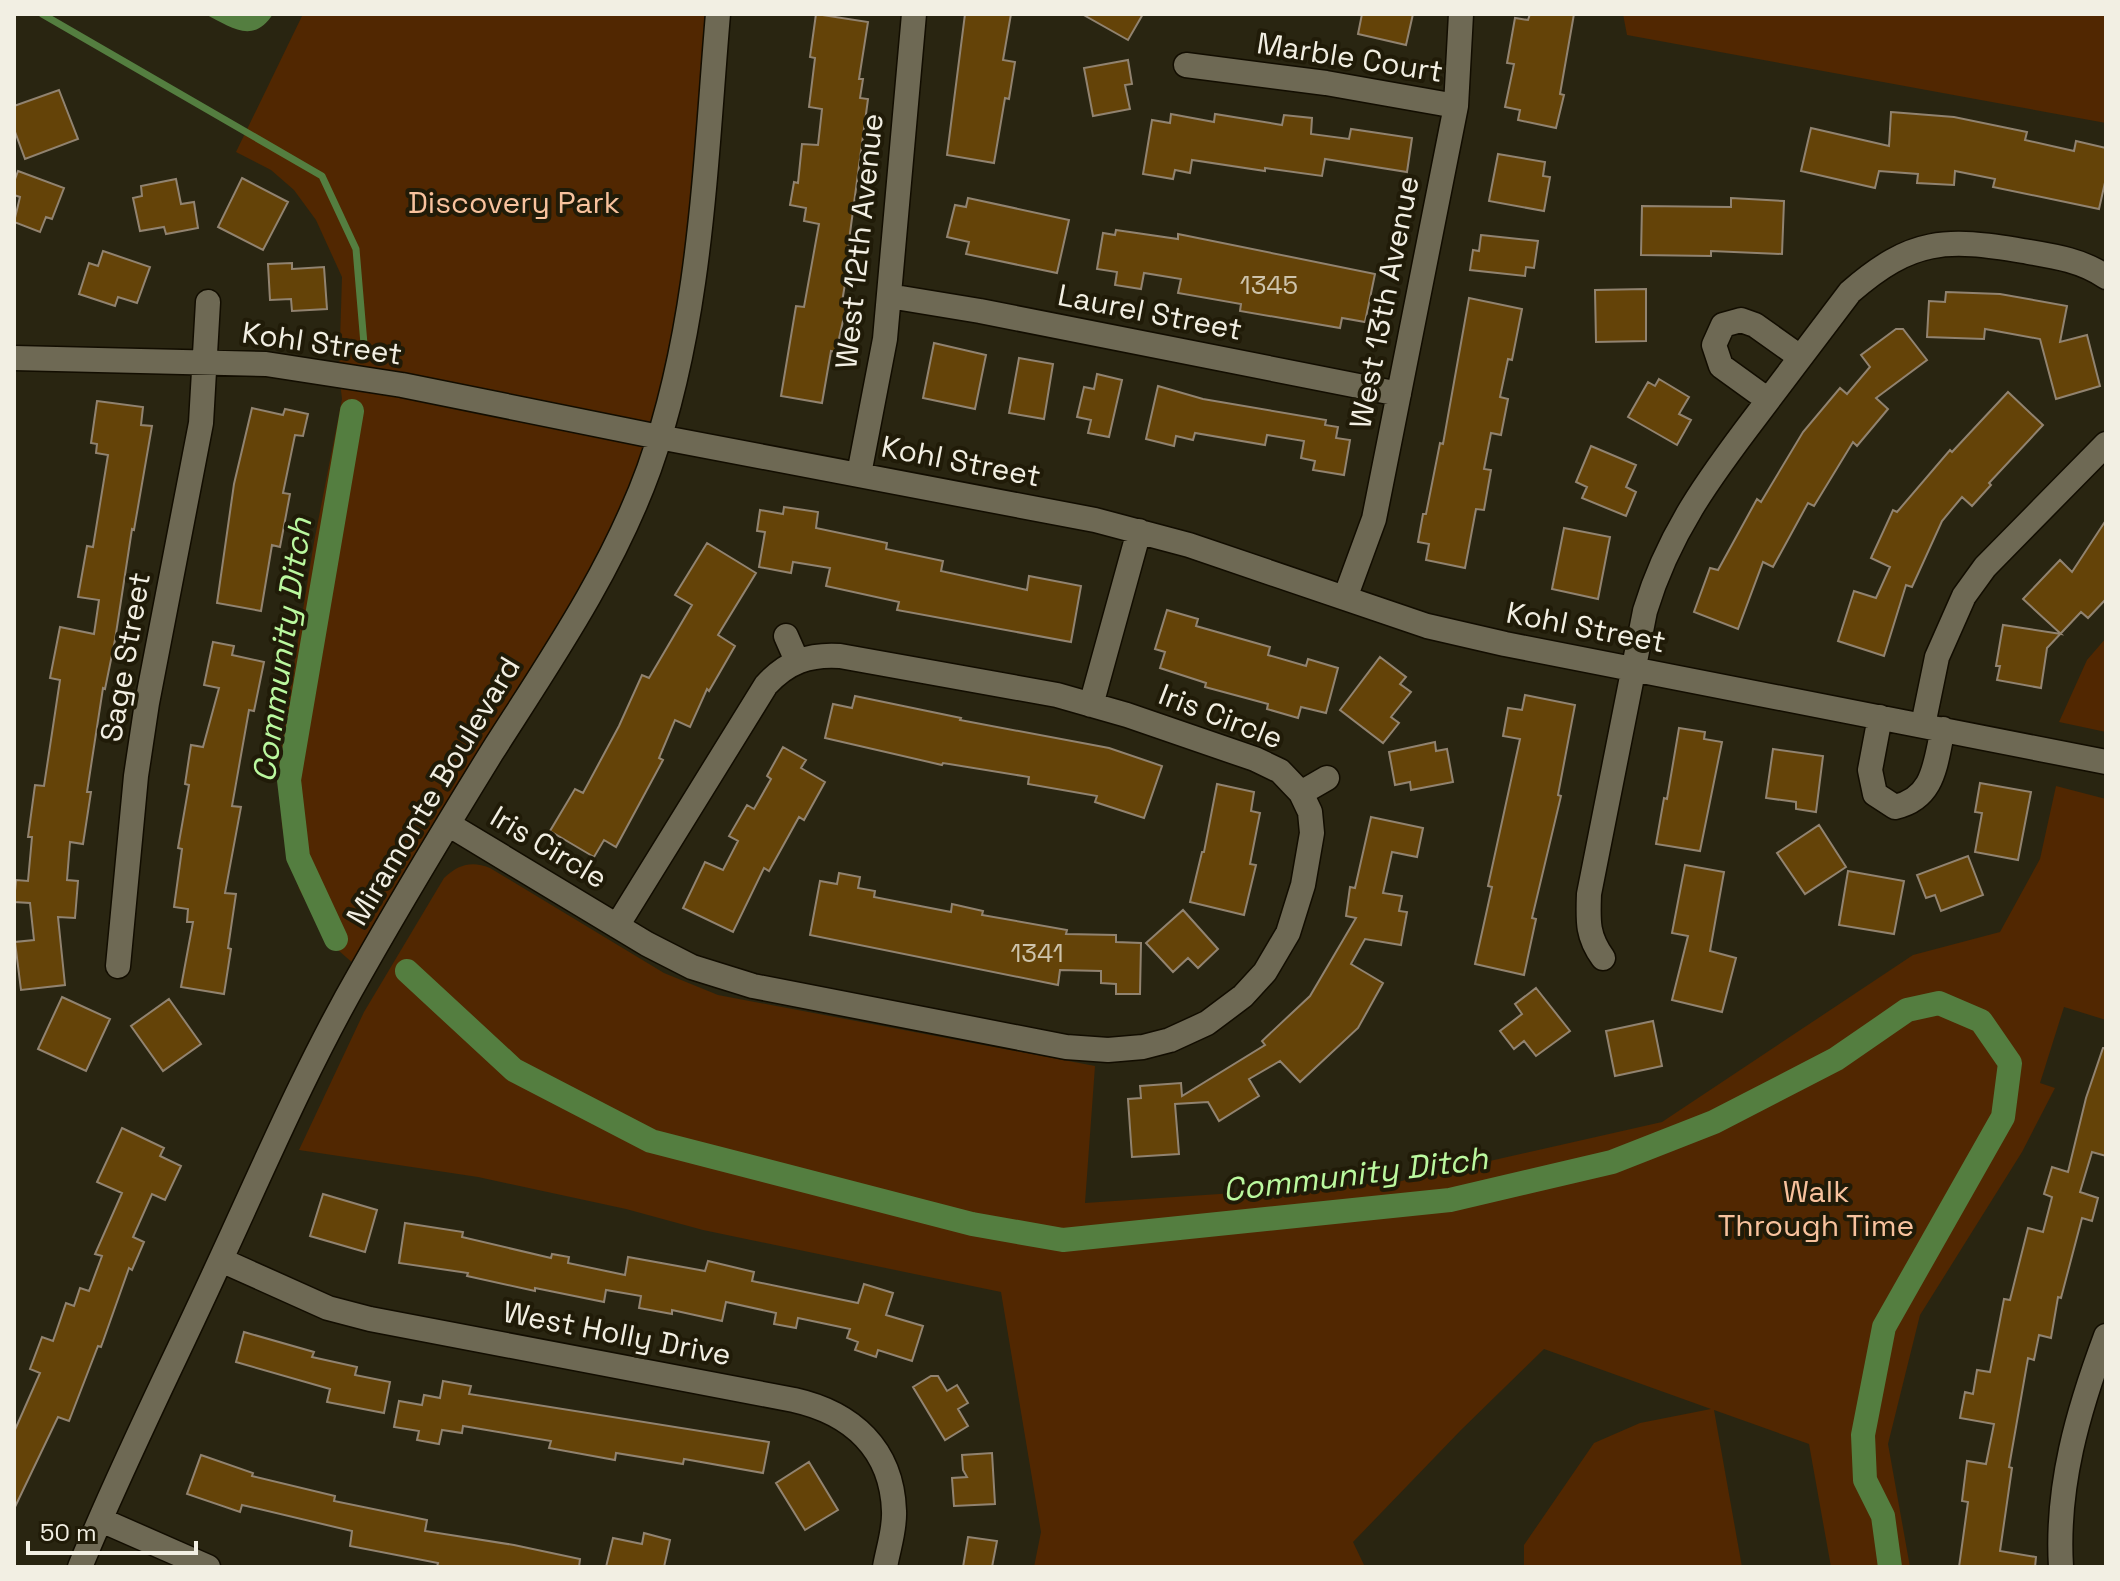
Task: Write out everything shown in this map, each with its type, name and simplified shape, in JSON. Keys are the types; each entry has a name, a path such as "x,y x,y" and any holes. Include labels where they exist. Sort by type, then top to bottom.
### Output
{"street":[{"name":"Miramonte Boulevard","path":"80,1567 313,1060 448,824 586,601 648,472 681,358 691,299 703,198 718,14"},
{"name":"West 12th Avenue","path":"859,474 885,339 914,14"},
{"name":"West 13th Avenue","path":"1345,598 1374,519 1399,394 1456,106 1461,14"},
{"name":"Marble Court","path":"1186,65 1326,83 1456,106"},
{"path":"1603,958 1592,942 1589,894 1656,575 1674,534 1692,505 1768,400 1850,292 1874,271 1908,253 1935,245 1972,243 2075,261 2106,277"},
{"name":"Laurel Street","path":"889,296 980,311 1399,394"},
{"name":"Sage Street","path":"118,966 136,776 147,703 201,423 208,302"},
{"path":"1768,400 1721,366 1714,345 1723,325 1741,320 1755,325 1800,357"},
{"name":"Kohl Street","path":"14,358 266,364 339,374 859,474 1139,531 1427,626 2106,762"},
{"path":"1880,717 1870,770 1875,794 1895,807 1909,804 1924,792 1932,776 1937,657 1964,596 1985,567 2106,444"},
{"path":"1091,705 1139,531"},
{"path":"786,636 797,661"},
{"name":"Iris Circle","path":"448,824 617,926 692,967 753,986 1066,1047 1108,1050 1143,1047 1170,1040 1207,1023 1243,996 1265,972 1281,947 1303,885 1312,833 1310,812 1301,793 1280,771 1255,759 1091,705 1057,695 822,655 797,661 766,685 617,926"},
{"path":"1301,793 1327,778"},
{"name":"West Holly Drive","path":"221,1260 328,1308 370,1319 829,1409 867,1439 888,1474 894,1512 885,1567"},
{"path":"2061,1567 2065,1472 2073,1432 2106,1336"},
{"path":"101,1520 208,1567"}],"green space":[{"name":"Discovery Park","path":"303,14 718,14 703,198 648,472 362,971 331,944 299,889 282,826 279,758 314,542 342,399 339,374 342,277 316,220 294,190 271,170 236,152"},
{"path":"1623,14 2106,14 2106,123 1627,35"},
{"path":"2106,638 2106,732 2059,722 2087,660"},
{"name":"Walk Through Time","path":"2056,786 2106,799 2106,1020 2064,1007 2040,1083 2055,1088 2022,1152 1920,1315 1888,1444 1910,1567 1831,1567 1809,1444 1714,1410 1742,1567 1524,1567 1524,1545 1594,1443 1640,1423 1711,1409 1544,1349 1353,1542 1365,1567 1034,1567 1041,1532 1001,1292 703,1230 626,1209 478,1177 299,1150 364,1012 444,878 460,867 471,864 490,868 664,973 718,995 1095,1066 1085,1203 1397,1182 1662,1122 1913,955 2000,932 2040,859"}],"shaded area":[{"path":"205,14 273,14 258,29 250,31 233,28"}],"building":[{"path":"816,14 868,22 859,79 863,79 860,98 868,99 842,302 847,303 836,352 831,351 822,403 781,396 796,306 804,307 819,224 804,221 806,208 790,205 794,182 798,183 802,144 818,145 822,109 809,107 815,58 810,57"},
{"path":"965,14 1011,14 1003,60 1015,62 1009,99 1005,98 994,163 947,155"},
{"path":"1082,14 1143,14 1128,40"},
{"path":"1362,14 1413,14 1406,45 1358,34"},
{"path":"1530,14 1574,14 1560,94 1564,95 1556,128 1518,120 1520,110 1505,107 1514,64 1507,63 1515,18 1528,20"},
{"path":"1128,60 1132,84 1125,85 1130,109 1093,116 1084,68"},
{"path":"59,90 78,139 25,159 14,129 14,106"},
{"path":"1891,112 1954,117 2027,132 2025,140 2074,151 2076,141 2106,148 2106,178 2099,209 1993,187 1995,179 1955,171 1954,185 1917,183 1918,174 1879,171 1875,188 1801,171 1811,128 1889,146"},
{"path":"1171,114 1214,122 1215,114 1282,125 1284,115 1312,118 1311,134 1349,139 1351,129 1412,138 1407,172 1325,159 1322,176 1192,160 1190,173 1175,170 1173,179 1143,174 1152,120 1170,123"},
{"path":"1498,154 1545,162 1543,176 1550,177 1544,211 1489,201"},
{"path":"18,171 64,188 52,219 46,217 40,232 14,222 20,197 14,195"},
{"path":"242,178 288,202 263,250 218,227"},
{"path":"176,179 181,204 194,202 198,228 166,234 164,227 140,231 133,198 142,196 141,186"},
{"path":"968,198 1069,220 1057,273 966,254 969,242 947,237 955,205 966,207"},
{"path":"1731,198 1784,201 1782,254 1711,251 1711,256 1641,255 1642,206 1731,207"},
{"path":"1116,230 1178,239 1178,234 1375,274 1365,322 1342,318 1340,328 1240,311 1241,304 1178,293 1181,279 1144,273 1141,289 1115,285 1117,272 1097,269 1103,233 1115,235"},
{"path":"1481,235 1538,241 1534,268 1526,267 1525,276 1470,270 1473,250 1479,251"},
{"path":"103,251 150,267 137,303 118,297 115,306 79,294 89,263 98,266"},
{"path":"292,263 292,269 324,267 327,309 292,311 291,299 270,300 268,264"},
{"path":"1646,289 1646,341 1596,342 1595,290"},
{"path":"1946,292 2000,294 2067,306 2060,342 2087,335 2100,386 2056,399 2040,339 1985,329 1984,339 1927,337 1929,301 1945,302"},
{"path":"1469,298 1522,309 1512,360 1508,359 1500,397 1508,399 1501,435 1491,433 1484,469 1491,470 1484,510 1476,509 1465,568 1426,560 1429,544 1418,542 1440,443 1443,444"},
{"path":"1896,329 1903,329 1927,360 1876,398 1888,409 1857,446 1853,442 1814,506 1808,503 1773,567 1763,562 1738,629 1694,612 1710,568 1718,570 1757,499 1761,502 1803,432 1840,388 1847,394 1870,367 1861,355"},
{"path":"934,343 986,355 975,409 923,398"},
{"path":"1019,358 1053,364 1044,419 1009,413"},
{"path":"1097,374 1122,380 1109,437 1088,433 1091,420 1077,417 1084,387 1094,389"},
{"path":"1659,379 1689,397 1679,414 1691,420 1677,445 1628,417 1648,382 1655,386"},
{"path":"1158,386 1203,399 1326,420 1325,425 1338,427 1336,438 1350,440 1344,475 1313,470 1315,461 1301,458 1304,441 1267,435 1265,445 1195,433 1193,440 1176,436 1174,446 1146,439"},
{"path":"2008,392 2043,425 1972,506 1962,497 1942,521 1912,587 1906,585 1884,656 1838,641 1854,591 1876,598 1890,567 1871,558 1893,510 1897,512 1950,450 1952,452"},
{"path":"97,401 143,407 141,425 152,426 115,640 103,688 87,792 91,792 83,844 70,842 67,880 78,881 75,918 58,917 65,985 21,990 15,942 34,940 30,903 14,902 16,880 28,881 32,837 28,837 35,785 44,786 60,680 50,678 60,627 94,634 99,600 78,597 87,546 93,547 108,455 96,453 97,444 91,443"},
{"path":"252,408 283,415 285,409 308,414 303,436 295,435 283,493 290,494 280,547 272,545 261,611 217,603 234,484"},
{"path":"1591,446 1636,465 1626,487 1636,492 1626,516 1582,498 1587,487 1576,482"},
{"path":"784,507 818,512 816,528 887,543 886,549 943,561 941,571 1027,590 1029,576 1081,586 1071,642 897,610 899,602 826,586 830,568 793,562 791,573 759,567 765,532 757,531 760,510 783,514"},
{"path":"2106,520 2106,599 2088,618 2081,612 2061,634 2023,599 2060,560 2072,572"},
{"path":"1564,528 1610,537 1598,599 1552,589"},
{"path":"707,543 756,573 718,635 735,646 709,691 707,689 690,727 675,720 659,758 663,760 616,847 604,840 594,857 550,831 575,789 583,793 642,675 649,678 692,605 675,595"},
{"path":"1167,610 1198,619 1196,626 1270,647 1268,655 1306,666 1308,659 1338,668 1326,713 1301,707 1298,718 1267,709 1268,704 1205,687 1206,683 1160,668 1165,652 1155,649"},
{"path":"2003,625 2060,634 2047,648 2041,688 1997,680 2000,666 1996,666"},
{"path":"213,642 234,646 232,655 264,662 254,711 249,710 232,806 241,807 225,893 236,894 224,994 181,987 193,922 187,922 188,909 174,907 191,745 203,747 219,688 204,685"},
{"path":"1380,657 1406,677 1400,684 1411,692 1391,717 1399,723 1383,743 1340,710"},
{"path":"1525,695 1575,705 1558,795 1561,796 1532,918 1536,919 1524,975 1475,964 1492,887 1488,886 1520,739 1503,736 1508,708 1522,710"},
{"path":"855,696 960,720 1109,748 1162,766 1144,818 1095,802 1097,796 1028,784 1029,777 942,765 825,738 833,704 852,708"},
{"path":"1679,728 1705,732 1704,739 1722,742 1700,851 1656,844"},
{"path":"1435,742 1436,751 1447,749 1453,782 1411,790 1410,782 1395,785 1389,752"},
{"path":"783,747 806,760 801,768 825,782 804,820 799,817 769,871 764,868 733,932 683,908 705,862 723,870 738,841 729,836 747,805 754,809 771,779 767,776"},
{"path":"1773,749 1823,756 1816,812 1796,809 1796,802 1766,798"},
{"path":"1980,783 2031,792 2018,860 1975,852 1982,813 1975,812"},
{"path":"1217,784 1254,792 1251,811 1260,813 1250,864 1256,865 1244,915 1190,902 1204,852"},
{"path":"1371,817 1423,828 1417,857 1392,852 1383,893 1402,896 1399,911 1407,912 1401,945 1365,939 1351,964 1383,983 1358,1028 1300,1082 1280,1061 1249,1079 1259,1096 1219,1121 1208,1102 1175,1104 1179,1154 1132,1157 1128,1099 1141,1098 1140,1086 1181,1083 1182,1096 1265,1045 1262,1041 1310,996 1356,918 1346,916 1350,887 1355,888"},
{"path":"1819,825 1846,867 1805,894 1777,853"},
{"path":"1968,856 1983,895 1941,911 1935,895 1926,898 1917,875"},
{"path":"1685,865 1724,872 1710,951 1736,958 1722,1012 1672,1000 1688,936 1672,933"},
{"path":"1848,871 1904,881 1894,934 1839,925"},
{"path":"839,873 860,877 858,888 875,891 874,897 951,912 952,904 983,911 982,915 1067,930 1066,934 1116,935 1116,942 1141,943 1140,994 1116,994 1116,984 1101,983 1101,971 1060,970 1058,985 810,935 820,881 837,884"},
{"path":"1183,910 1218,949 1198,968 1188,958 1173,972 1146,943"},
{"path":"1536,988 1570,1031 1536,1056 1524,1041 1514,1049 1500,1031 1522,1014 1515,1004"},
{"path":"62,997 110,1019 86,1071 38,1049"},
{"path":"169,999 201,1044 163,1071 131,1026"},
{"path":"1653,1021 1662,1066 1615,1076 1606,1031"},
{"path":"2103,1048 2106,1048 2106,1156 2092,1152 2080,1192 2098,1198 2092,1221 2082,1218 2061,1298 2058,1297 2051,1338 2039,1335 2034,1360 2028,1358 2009,1467 2012,1468 2000,1551 2036,1557 2035,1567 1959,1567 1968,1502 1962,1501 1967,1461 1986,1464 1994,1424 1960,1418 1965,1392 1973,1394 1977,1370 1990,1372 2004,1299 2010,1300 2028,1228 2043,1232 2052,1197 2044,1194 2052,1167 2068,1172 2086,1098"},
{"path":"122,1128 164,1148 160,1156 181,1166 165,1200 152,1194 133,1237 144,1242 132,1270 129,1268 101,1347 98,1346 69,1421 58,1417 14,1509 14,1432 40,1373 30,1369 42,1337 53,1341 66,1303 74,1306 80,1288 89,1291 102,1256 95,1254 122,1193 97,1182"},
{"path":"323,1194 377,1210 365,1252 310,1236"},
{"path":"405,1223 463,1232 462,1237 551,1258 552,1254 569,1257 568,1263 625,1275 628,1257 705,1271 708,1261 754,1272 752,1281 858,1303 864,1284 893,1293 886,1315 923,1326 912,1361 878,1350 876,1357 855,1350 858,1342 847,1338 850,1329 798,1318 796,1328 774,1324 776,1313 726,1302 722,1321 672,1310 672,1314 639,1308 641,1296 606,1290 604,1302 535,1288 535,1291 467,1276 468,1273 399,1263"},
{"path":"244,1332 314,1352 312,1357 357,1367 355,1375 390,1382 384,1413 327,1402 330,1389 236,1362"},
{"path":"931,1376 938,1376 947,1391 957,1385 968,1403 958,1409 968,1426 945,1440 913,1387"},
{"path":"443,1381 471,1386 469,1394 769,1442 763,1473 684,1459 683,1464 616,1453 615,1460 549,1448 551,1441 463,1426 462,1433 442,1430 439,1444 417,1440 419,1431 394,1427 399,1401 422,1405 424,1395 440,1398"},
{"path":"992,1453 995,1504 954,1506 952,1478 967,1477 962,1455"},
{"path":"201,1455 253,1473 252,1476 335,1496 334,1501 427,1520 425,1531 580,1559 579,1567 437,1567 438,1563 350,1546 352,1531 242,1505 240,1512 187,1494"},
{"path":"809,1462 838,1510 805,1530 776,1483"},
{"path":"644,1533 670,1540 664,1567 606,1567 613,1538 642,1544"},
{"path":"968,1537 997,1541 992,1567 963,1567"}],"waterway":[{"name":"Community Ditch","path":"42,14 322,176 356,249 364,344"},
{"name":"Community Ditch","path":"336,939 298,857 289,780 352,411"},
{"name":"Community Ditch","path":"407,971 514,1070 651,1141 972,1224 1063,1240 1450,1200 1612,1162 1714,1122 1836,1059 1907,1010 1939,1003 1981,1021 2010,1063 2003,1117 1884,1327 1863,1435 1865,1480 1883,1516 1890,1567"}]}
